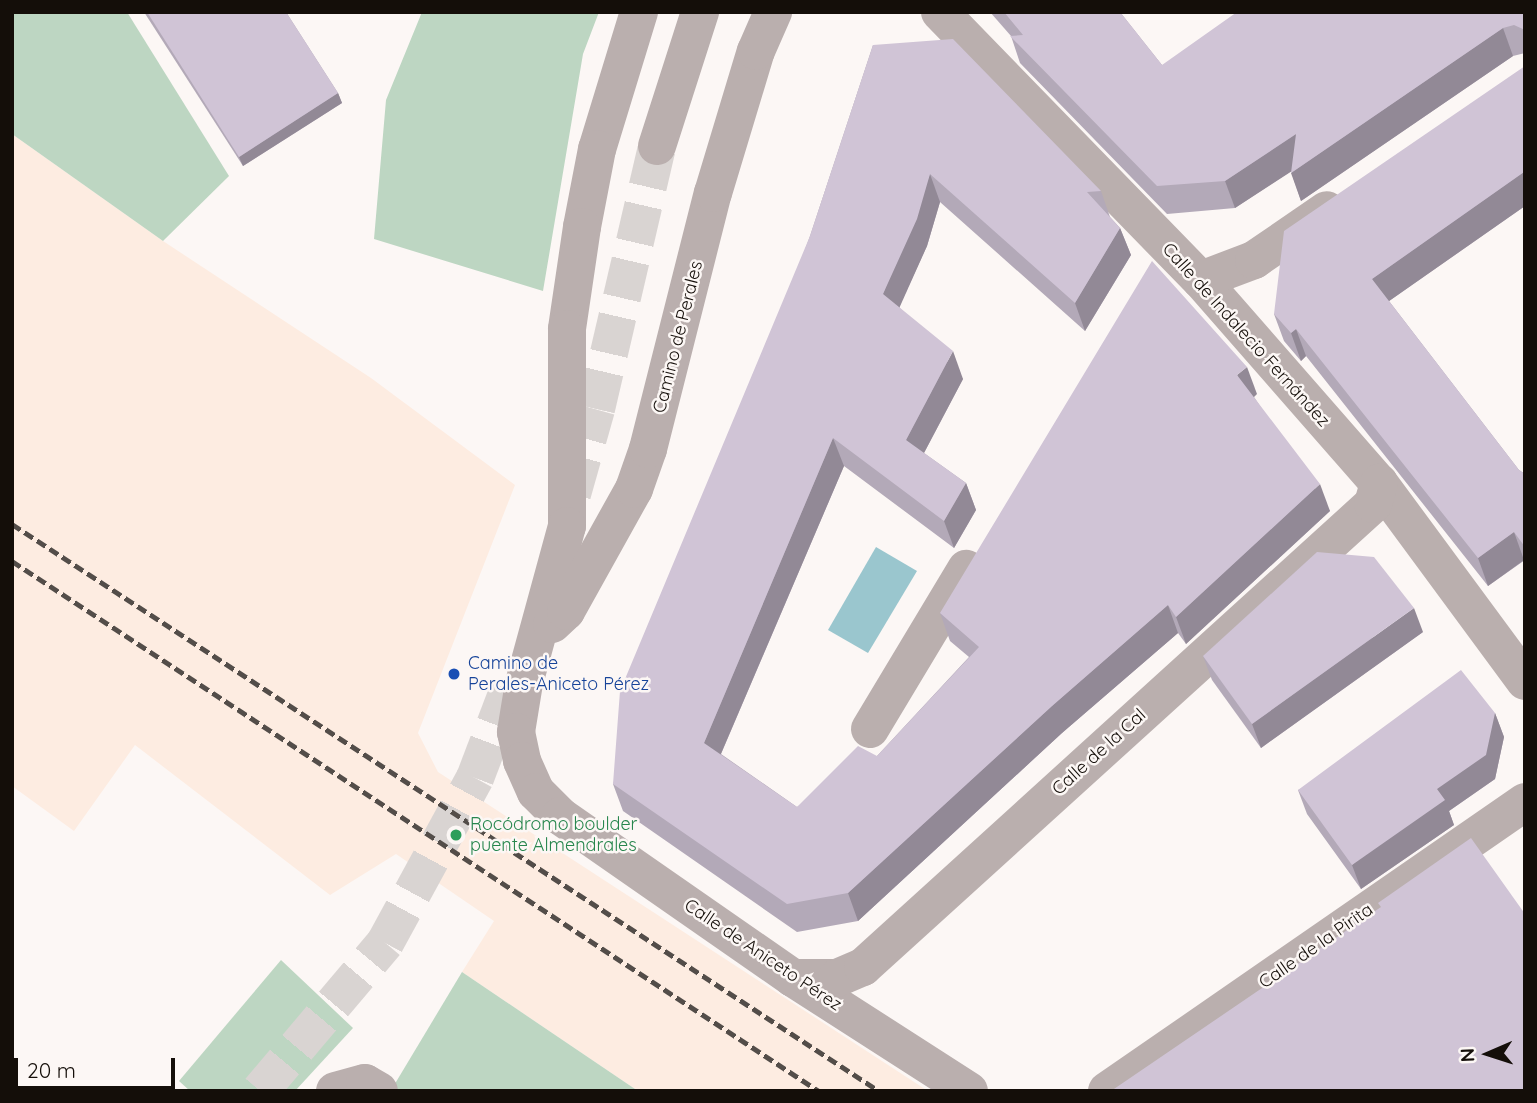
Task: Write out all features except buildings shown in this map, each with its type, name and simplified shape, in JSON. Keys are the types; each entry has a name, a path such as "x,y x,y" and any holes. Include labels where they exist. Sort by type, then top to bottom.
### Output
{"street":[{"path":"536,639 567,526 567,329 582,227 597,149 639,12"},
{"path":"657,146 700,12"},
{"name":"Camino de Perales","path":"536,639 566,611 634,489 669,377 713,193 756,51 774,12"},
{"name":"Calle de Indalecio Fernández","path":"940,12 1163,244 1201,280 1379,483 1525,681"},
{"path":"1201,280 1254,260 1356,190"},
{"path":"1142,280 1163,244"},
{"name":"Calle de la Cal","path":"793,978 836,978 863,967 1373,504 1379,483"},
{"path":"870,729 984,540"},
{"name":"Calle de Aniceto Pérez","path":"536,639 516,733 522,761 536,792 560,816 793,978 969,1091"},
{"name":"Calle de la Pirita","path":"1107,1091 1525,802"}],"shaded area":[{"path":"12,134 163,241 371,378 515,485 418,733 438,772 928,1091 638,1091 462,972 494,921 396,854 330,895 135,745 74,831 12,786"}],"green space":[{"path":"12,12 127,12 229,176 163,241 12,134"},
{"path":"422,12 599,12 583,54 543,291 374,239 386,100"},
{"path":"281,960 353,1028 295,1091 190,1091 179,1081"},
{"path":"462,972 638,1091 397,1091 393,1087"}],"water":[{"path":"876,547 917,571 868,653 828,630"}],"tunnel":[{"path":"572,494 596,409 657,146"},
{"path":"260,1091 385,943 475,778 518,665"}],"railway":[{"path":"12,524 879,1091"},
{"path":"12,561 819,1091"}],"place":[{"name":"Camino de Perales-Aniceto Pérez","path":"454,674"},
{"name":"Rocódromo boulder puente Almendrales","path":"456,835"}]}
